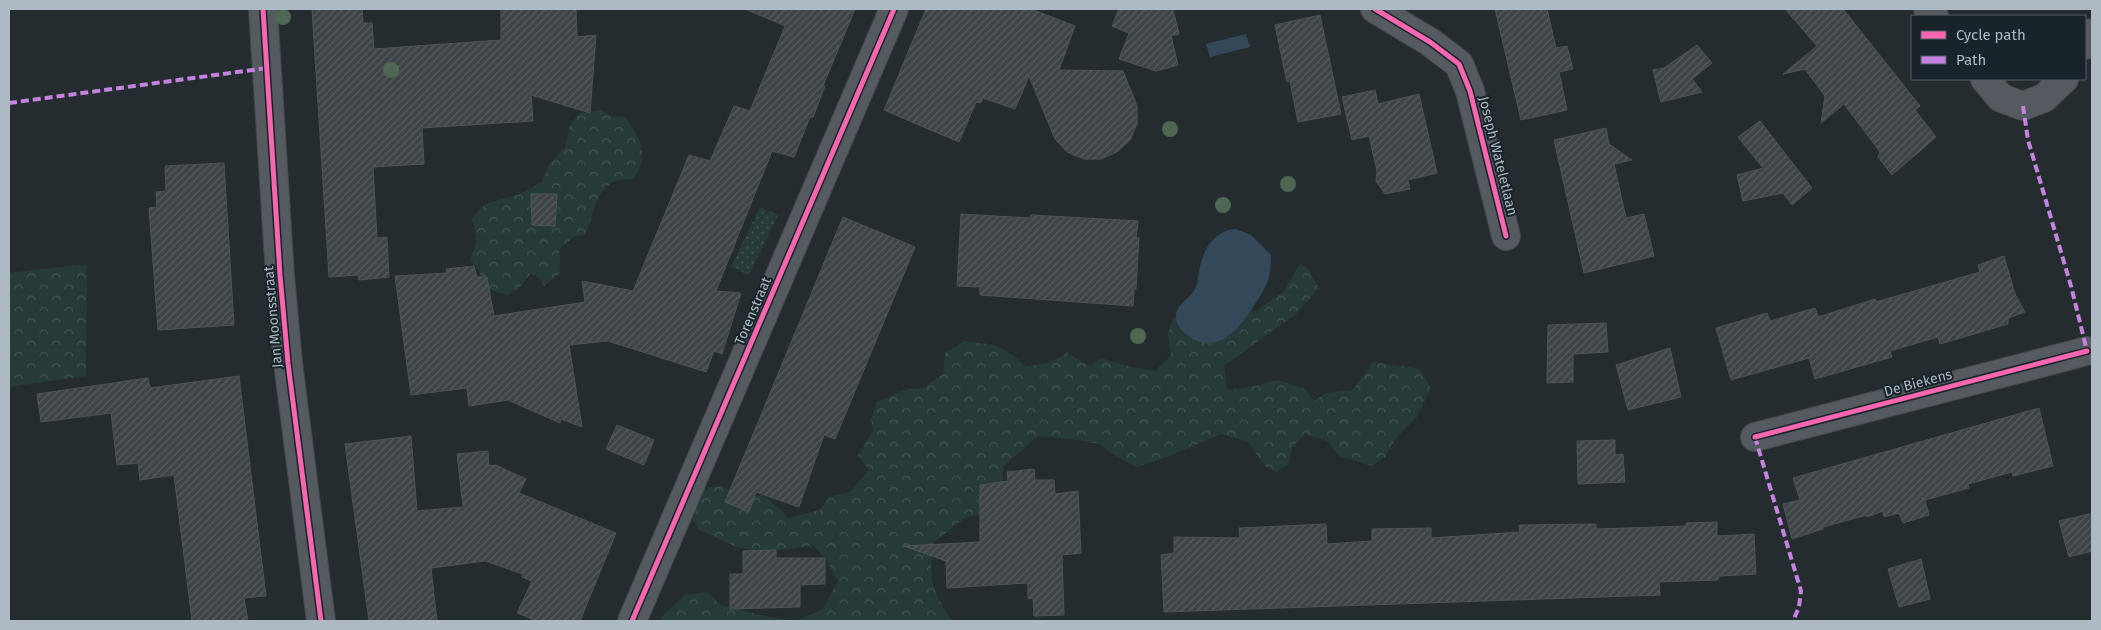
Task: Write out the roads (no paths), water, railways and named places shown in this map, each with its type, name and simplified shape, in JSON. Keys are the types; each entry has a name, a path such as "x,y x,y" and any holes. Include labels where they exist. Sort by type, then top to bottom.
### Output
{"street":[{"name":"Jan Moonsstraat","path":"263,9 280,275 288,364 321,621"},
{"name":"Torenstraat","path":"632,621 894,9"},
{"name":"Joseph Wateletlaan","path":"1375,9 1430,42 1459,64 1470,91 1506,236"},
{"path":"1986,80 2001,98 2023,106 2044,98 2063,80"},
{"name":"De Biekens","path":"1755,437 2091,354"}],"water":[{"path":"1246,34 1250,47 1210,57 1206,44"},
{"path":"1236,229 1251,235 1271,255 1268,281 1247,316 1233,332 1216,342 1197,341 1181,329 1176,316 1178,308 1193,293 1196,287 1203,256 1210,243 1221,233"}]}
